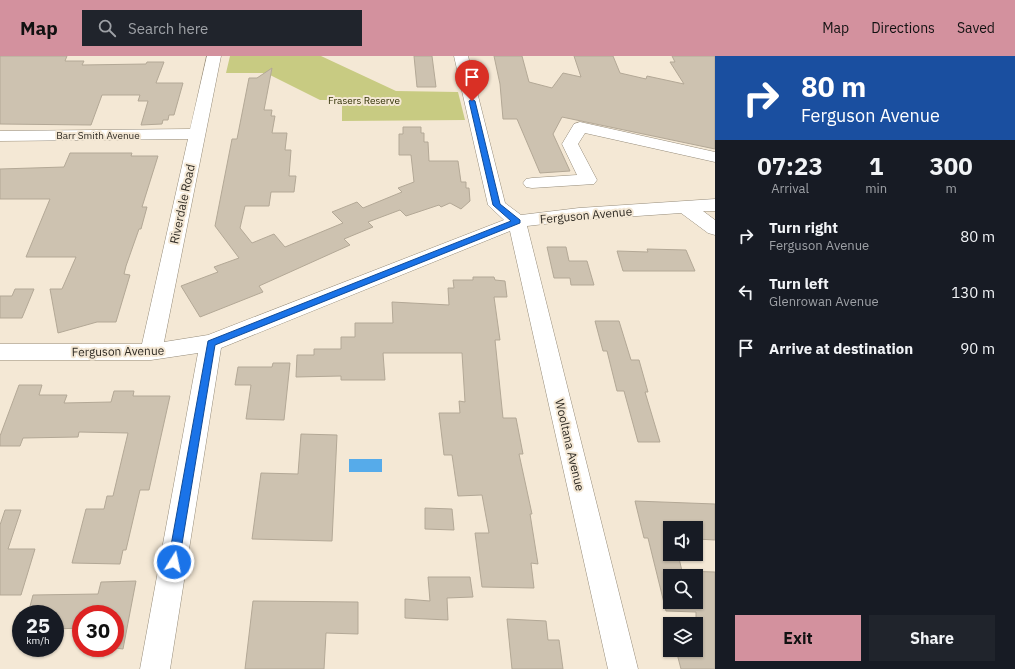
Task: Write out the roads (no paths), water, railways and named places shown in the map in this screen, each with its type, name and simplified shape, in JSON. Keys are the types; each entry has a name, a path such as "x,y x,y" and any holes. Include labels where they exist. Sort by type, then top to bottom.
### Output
{"street":[{"name":"Riverdale Road","path":"151,352 214,56"},
{"path":"461,56 497,205 517,222"},
{"path":"532,183 588,180 570,144 580,127 708,155 715,175"},
{"name":"Barr Smith Avenue","path":"0,136 197,134"},
{"name":"Ferguson Avenue","path":"0,352 151,352 211,343 517,222 578,214 715,204"},
{"path":"684,206 715,229"},
{"name":"Wooltana Avenue","path":"517,222 623,669"},
{"path":"155,669 211,343"}],"water":[{"path":"349,459 382,459 382,472 349,472"}],"park label":[{"name":"Frasers Reserve","path":"364,100"}]}
